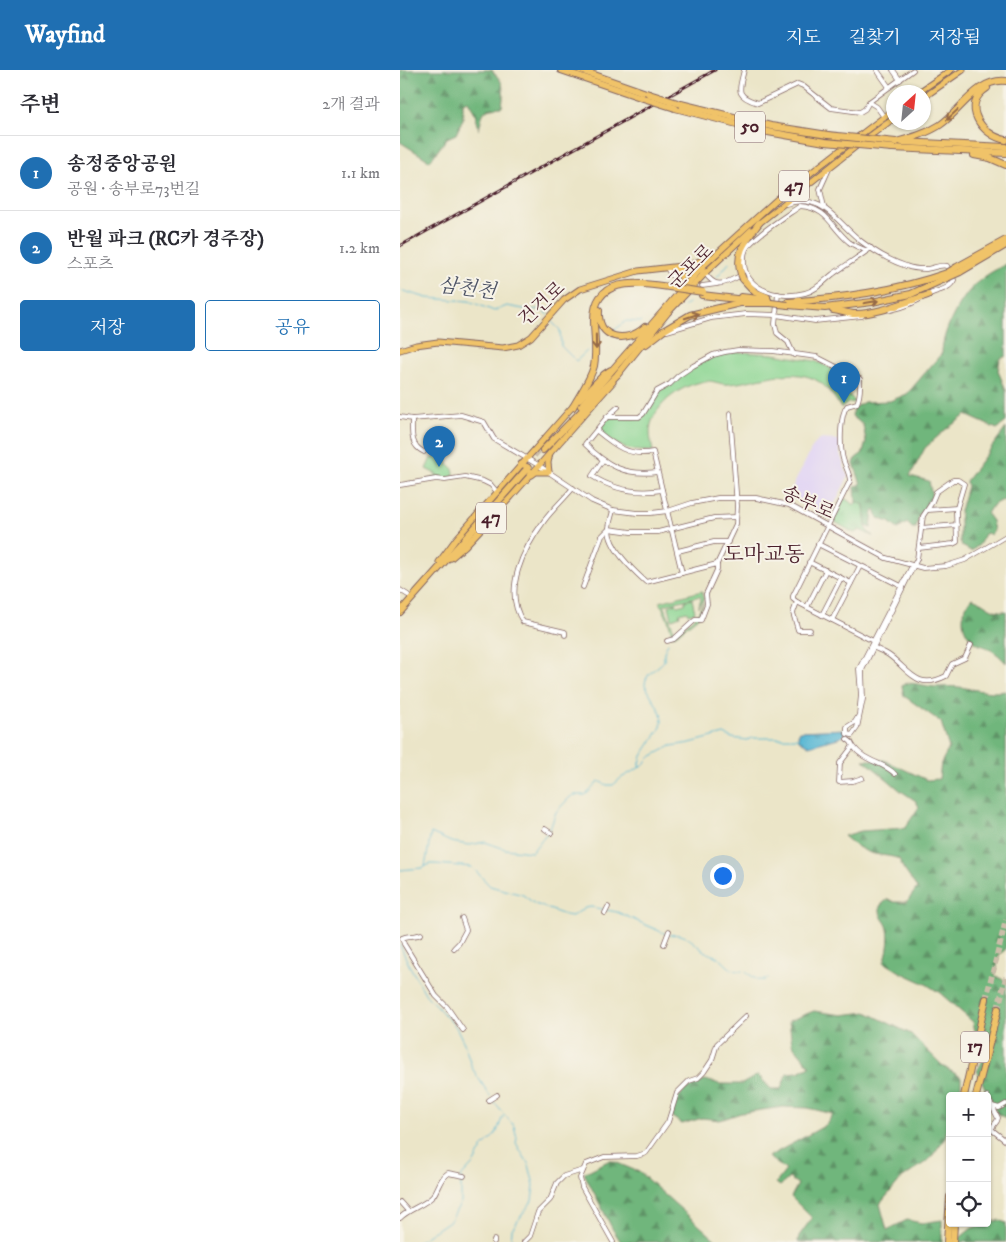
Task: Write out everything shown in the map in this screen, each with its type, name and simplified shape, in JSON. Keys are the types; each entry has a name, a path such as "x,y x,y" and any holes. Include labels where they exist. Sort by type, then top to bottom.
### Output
{"highway":[{"name":"50","path":"561,70 643,98 827,139 948,150 1006,153"},
{"name":"50","path":"580,70 678,106"},
{"path":"894,145 930,131 948,119 981,87 994,82 1006,83"},
{"path":"1006,83 996,84 983,90 974,106 975,115 984,130 1006,140"},
{"name":"50","path":"894,145 1006,147"},
{"path":"948,150 990,158 1006,165"},
{"path":"759,223 742,245 738,266 755,292 788,303 854,314 886,309 928,295"},
{"path":"825,308 872,302 911,294 1003,246 1006,239"},
{"name":"군포로","path":"612,369 634,347 659,314 702,271"},
{"name":"군포로","path":"544,450 617,375 702,271"},
{"path":"788,303 899,288 948,275"},
{"path":"572,407 591,375 594,364 596,349 595,309 599,300 610,288 624,284 668,289"},
{"path":"659,314 639,333 628,337 618,337 609,334 604,329 600,322 599,311 602,301 617,289 625,287 702,291 773,299"},
{"path":"637,351 660,333 690,315 740,303 773,299"},
{"name":"47","path":"544,450 612,369"},
{"name":"47","path":"400,612 439,565 525,469"},
{"name":"47","path":"400,605 439,565"},
{"name":"17","path":"965,1092 986,999"},
{"name":"17","path":"977,1092 998,1009"},
{"path":"947,1242 948,1227"},
{"path":"953,1242 954,1227"}],"main road":[{"path":"931,90 951,70"},
{"path":"930,85 945,75 963,70"},
{"name":"군포로","path":"702,271 714,256 776,200 884,117"},
{"name":"군포로","path":"702,271 832,164 886,124"},
{"name":"건건로","path":"674,268 704,261 712,255 714,256"},
{"path":"690,265 702,271"},
{"path":"674,268 680,273 682,280 678,294"},
{"name":"건건로","path":"400,350 416,345 438,342 503,348 518,345 531,337 564,300 580,289 638,271 674,268 702,271"},
{"name":"군포로","path":"538,465 544,450 572,407 604,374 612,369"},
{"path":"511,497 533,474 549,472 544,450"},
{"name":"군포로","path":"526,458 544,450"},
{"name":"47","path":"439,565 465,546 511,497 525,469 526,458"},
{"name":"47","path":"439,565 456,539 497,492 525,469 538,465"}],"street":[{"path":"744,70 739,88 741,96 758,103 798,84 831,108 860,112 865,109 869,102 886,89"},
{"path":"877,70 888,85"},
{"path":"894,70 900,80"},
{"path":"892,85 913,70"},
{"path":"869,102 884,117"},
{"path":"824,207 820,189 832,164"},
{"path":"660,333 711,318 746,314 776,314 814,321 856,318 900,308 920,301 928,295 952,284 954,280 947,266 943,265 924,269 906,266 871,248 824,207 811,201 801,200 781,205"},
{"path":"743,276 743,256 747,248 800,206 811,207 821,212 850,243 867,251"},
{"path":"773,299 806,293 819,286 831,275 871,248"},
{"path":"667,268 671,275 679,282"},
{"path":"702,271 710,281 722,284"},
{"path":"702,291 743,276"},
{"path":"743,276 773,299 777,333 788,342 794,355"},
{"path":"607,417 636,418 640,416 657,391 670,384 678,376 713,355 738,350 773,351 817,357 860,379 860,395 857,403 847,406 842,414 842,455 850,479 793,599 874,641"},
{"path":"618,407 584,444 603,460 627,471 635,473 657,472"},
{"path":"666,641 674,639 696,620 701,620 707,604 706,594 717,570 717,564 736,524 730,413"},
{"name":"송부로","path":"400,417 412,419 461,415 484,422 494,439 538,465 592,501 614,510 637,513 668,510 718,498 756,498 789,505 886,558 923,568 946,566 955,563 981,552 1006,536"},
{"path":"412,419 414,443 416,448 424,452"},
{"path":"597,431 626,451 638,454 653,452 678,551 681,573"},
{"path":"603,460 592,476 600,481 614,487 634,491 662,490"},
{"path":"400,485 436,479 445,480 465,477 482,481 490,485 497,492"},
{"path":"874,641 862,670 863,699 857,728 852,735 847,734 847,727 855,722 859,715 861,695 859,669 917,559 923,516 928,510 936,492 956,479 964,484 957,508 956,543 919,548"},
{"path":"565,635 565,632 523,622 518,613 514,585 519,564 544,521 573,488"},
{"path":"928,510 957,508"},
{"path":"614,510 609,529 611,539 622,557 646,582 717,564"},
{"path":"609,529 643,533 672,529 714,518 736,517"},
{"path":"921,528 957,525"},
{"path":"583,587 602,536 609,529"},
{"path":"678,551 714,542 728,542"},
{"path":"818,544 902,586"},
{"path":"809,562 851,583"},
{"path":"832,620 860,566"},
{"path":"807,607 826,570"},
{"path":"822,614 841,578"},
{"path":"400,590 408,595"},
{"path":"797,602 793,612 798,630 810,630"},
{"path":"872,647 891,656 915,678 933,681 946,676 952,664 965,658 971,645"},
{"path":"847,739 863,757 889,769 895,774"},
{"path":"853,746 850,753 840,763 840,782 862,778"},
{"path":"545,829 551,833"},
{"path":"606,913 608,907"},
{"path":"454,948 466,930 462,918"},
{"path":"664,944 669,931"},
{"path":"421,934 416,937 406,936 402,938 404,944 436,996 448,1007 463,1030"},
{"path":"614,1242 582,1187 580,1178 586,1164 604,1157 638,1156 646,1153 668,1122 678,1093 689,1081 698,1078 704,1072 712,1060 717,1044 746,1016"},
{"path":"489,1100 497,1095"},
{"path":"992,1106 999,1108 1006,1104"},
{"path":"992,1106 998,1121 990,1128 1006,1141"},
{"path":"524,1242 530,1236 538,1212 550,1200 557,1183 564,1176 583,1170"},
{"path":"400,1218 430,1198 442,1178 448,1173 462,1176"},
{"path":"400,1202 408,1211"}],"shaded area":[{"path":"820,439 838,440 840,443 840,454 848,477 829,515 824,515 791,495 790,492 813,446"}],"green space":[{"path":"400,70 492,70 503,86 502,107 491,108 485,112 481,119 479,130 475,113 468,101 463,103 463,119 456,134 447,138 430,161 400,142"},
{"path":"1006,264 1006,356 1000,359 998,371 1006,390 1006,422 997,429 966,415 925,448 910,476 929,481 932,497 919,516 916,528 912,528 907,523 898,529 889,522 878,518 875,510 873,512 871,528 866,526 864,505 856,501 855,487 861,484 854,464 856,458 863,453 866,441 863,425 852,416 854,408 864,402 890,401 907,394 942,353 945,334 949,324 966,295 982,278"},
{"path":"738,352 773,354 815,361 841,373 845,390 855,402 848,403 841,408 832,394 820,382 801,375 774,376 727,384 708,381 699,382 674,394 656,413 650,429 653,451 637,451 618,445 599,431 610,418 641,418 658,392 693,367 713,356"},
{"path":"1006,428 1006,500 994,504 990,509 987,514 992,521 994,531 990,535 988,533 985,534 979,545 971,551 962,546 960,541 960,511 967,486 966,481"},
{"path":"436,455 445,458 448,462 447,464 454,471 453,477 426,480 438,475 426,469 431,458 434,459"},
{"path":"844,498 855,505 856,501 864,505 867,531 873,536 860,530 854,533 835,522 834,518"},
{"path":"702,591 704,599 698,607 701,599 700,596 664,605 675,633 696,616 704,602 699,616 673,636 660,602"},
{"path":"972,598 996,611 1006,611 1006,663 1000,656 976,643 964,628 963,615"},
{"path":"692,599 695,612 688,614 687,611 679,613 680,616 672,619 669,606 676,603 677,606 685,604 685,601"},
{"path":"907,683 914,683 988,692 1006,691 1006,949 999,955 995,976 1006,981 1006,1118 997,1114 991,1101 991,1092 987,1092 977,1071 982,1062 973,1022 940,993 884,962 887,954 889,933 881,914 880,906 888,899 894,902 907,902 917,888 899,859 867,852 844,836 861,831 905,828 919,807 916,801 864,760 884,760 927,780 939,779 941,763 949,748 941,722 904,696 902,686"},
{"path":"814,1011 842,1015 866,1012 911,1034 944,1067 961,1077 961,1086 957,1092 946,1092 945,1138 930,1159 900,1180 880,1204 887,1230 907,1220 922,1223 942,1220 942,1242 798,1242 799,1236 812,1218 791,1197 798,1184 789,1178 780,1186 776,1183 786,1170 768,1157 826,1125 833,1114 808,1108 783,1107 741,1113 720,1120 702,1118 682,1124 672,1117 675,1101 685,1090 705,1080 720,1084 742,1084 758,1075 771,1089 781,1089 787,1073 799,1072 810,1066 792,1044 789,1021"},
{"path":"610,1160 639,1172 718,1242 621,1242 584,1173"},
{"path":"999,1220 1006,1223 1006,1242 957,1242 972,1228 991,1227 991,1222"}],"water":[{"path":"845,729 842,737 809,746 799,740 798,735 800,731"}],"waterway":[{"name":"삼천천","path":"717,277 729,263"},
{"name":"삼천천","path":"400,290 427,298 469,301 494,311 507,306 529,310 541,309 548,315"},
{"name":"삼천천","path":"684,306 688,303"},
{"name":"삼천천","path":"551,318 552,322 560,330 561,346 576,361 587,351"},
{"name":"삼천천","path":"612,332 626,321 641,322"},
{"path":"639,767 642,756 661,727 662,721 661,713 645,685 649,674 664,661 664,652 668,643"},
{"path":"425,867 431,833 451,842 469,845 485,842 505,849 532,852 550,829 556,812 569,798 573,795 585,795 598,781 607,785 613,785 642,766 652,756 671,746 724,734 732,738 747,740 753,738 799,738"},
{"path":"400,870 422,868 430,864 472,867 490,886 523,895 535,904 565,915 572,916 585,908 591,907 617,912 666,934"},
{"path":"670,935 684,936 706,952 719,958 732,969 742,971"},
{"path":"400,945 426,995 456,1027 464,1043 472,1068 490,1096"},
{"path":"746,972 759,980 768,979"},
{"path":"492,1100 514,1126 517,1138 516,1143 529,1165 534,1185 532,1201 512,1229 511,1242"},
{"path":"418,1242 451,1220 461,1202 461,1177 474,1163 482,1148 496,1134 503,1116"}],"tunnel":[{"path":"522,469 541,448"},
{"path":"986,999 1006,920"},
{"path":"998,1009 1006,977"}],"railway":[{"path":"400,246 715,70"}],"place":[{"name":"송정중앙공원","path":"844,403"},
{"name":"반월 파크 (RC카 경주장)","path":"439,467"}],"district":[{"name":"도마교동","path":"764,555"}]}
